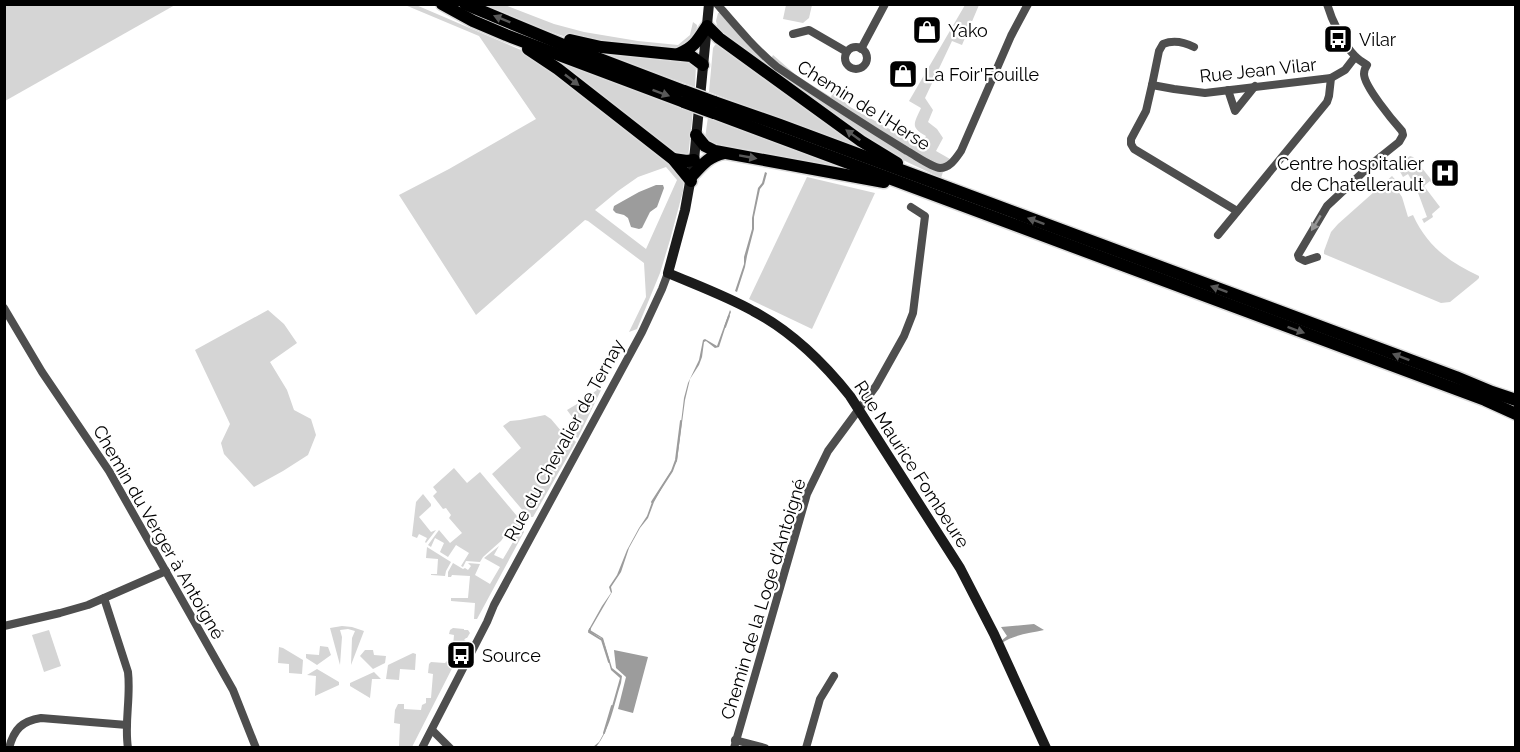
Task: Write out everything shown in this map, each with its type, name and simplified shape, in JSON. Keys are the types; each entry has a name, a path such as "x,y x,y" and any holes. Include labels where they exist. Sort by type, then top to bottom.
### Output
{"main road":[{"path":"442,4 506,35 714,107 791,129 937,190 1485,400 1515,414"},
{"path":"465,4 684,96"},
{"path":"678,54 689,50 707,26 725,42 861,141 900,164 928,176 937,190"},
{"path":"539,34 601,47 691,56 703,65"},
{"path":"506,35 558,69 673,159 691,178 704,161 714,155 724,153"},
{"path":"705,45 718,41 725,42"},
{"path":"696,135 705,146 715,151 880,181 914,191 937,190 1303,320 1515,400"},
{"path":"673,159 694,160"}],"street":[{"name":"Rue du Chevalier de Ternay","path":"422,747 494,605 642,332 662,290 683,220 694,160 709,4"},
{"name":"Chemin de l'Herse","path":"717,4 747,39 777,68 898,145 940,168 949,166 956,159 1011,36 1028,4"},
{"path":"861,49 885,4"},
{"path":"1317,257 1305,261 1298,255 1327,206 1401,140 1402,135 1402,131 1365,80 1367,65 1355,57 1339,31 1327,4"},
{"path":"793,34 808,30 847,52"},
{"name":"Rue Jean Vilar","path":"1194,47 1181,42 1163,44 1159,51 1146,111 1131,139 1131,144 1134,149 1237,211"},
{"path":"855,48 861,49 866,54 867,60 864,66 858,69 848,66 845,59 847,52 855,48"},
{"name":"Rue Jean Vilar","path":"1152,85 1200,92 1331,78 1345,70 1355,57"},
{"name":"Rue Jean Vilar","path":"1218,235 1328,102 1331,78"},
{"path":"1228,90 1235,111 1255,86"},
{"name":"Chemin de la Loge d'Antoigné","path":"735,744 807,494 828,452 876,386 904,336 913,313 925,216 911,207"},
{"name":"Rue Maurice Fombeure","path":"668,273 727,298 772,322 790,335 837,380 859,410 964,576 994,634 1046,747"},
{"name":"Chemin du Verger à Antoigné","path":"4,308 42,372 109,471 166,570 233,690 256,747"},
{"path":"4,626 60,613 104,598 166,570"},
{"path":"104,598 128,672 128,747"},
{"path":"806,747 820,699 834,676"},
{"path":"9,747 15,732 22,725 41,718 127,725"},
{"path":"432,730 450,747"},
{"path":"735,744 765,747"}],"shaded area":[{"path":"5,4 175,4 175,5 5,101"},
{"path":"405,5 416,5 532,56 672,163 684,180 660,273 637,329 629,332 646,297 644,263 588,221 585,220 476,315 399,195 536,119 479,36","holes":["666,167 677,180 646,249 595,210 638,177"]},
{"path":"482,5 505,5 554,24 584,32 638,41 678,45 690,35 693,22 697,25 696,35 678,51 569,38"},
{"path":"786,5 812,5 809,18 803,23 783,19"},
{"path":"965,5 979,5 962,45 952,41 925,98 933,110 928,122 943,138 936,151 950,159 944,164 936,164 928,160 771,59 773,55 796,75 831,97 834,90 850,107 920,146 926,136 915,127 915,121 921,108 909,101"},
{"path":"718,13 721,13 757,54 930,167 943,172 941,178 872,142 718,30 716,21"},
{"path":"574,44 686,58 696,65 695,87"},
{"path":"720,44 894,163 709,92 713,48"},
{"path":"531,49 693,111 688,158 683,160"},
{"path":"708,117 876,177 718,148 705,138"},
{"path":"1410,156 1434,183 1433,185 1430,181 1424,186 1440,207 1432,214 1433,217 1424,223 1422,219 1427,217 1417,190 1408,174 1403,177 1398,168 1398,165"},
{"path":"765,172 767,173 760,189 754,217 754,229 737,292 735,291 752,229 758,188"},
{"path":"1392,176 1400,185 1396,188 1402,197 1408,217 1413,215 1425,236 1440,252 1479,276 1450,302 1441,303 1324,254 1331,232"},
{"path":"807,177 875,193 812,329 749,299"},
{"path":"656,185 663,185 664,188 657,207 650,212 642,228 631,227 628,218 613,210 614,206"},
{"path":"268,310 284,324 297,343 270,362 287,390 294,410 311,419 316,435 308,455 254,487 224,454 221,443 230,424 195,350"},
{"path":"730,310 719,347 715,348 706,341 704,342 699,365 690,379 677,461 654,502 648,518 629,548 621,572 611,587 612,592 590,630 603,638 612,668 622,676 608,725 601,740 596,747 593,747 605,731 620,678 611,670 601,638 588,631 611,593 609,587 617,575 627,550 647,516 652,502 673,468 677,456 684,398 688,383 699,360 703,340 705,339 717,346"},
{"path":"599,375 602,388 578,438 574,436 573,439 576,442 531,517 492,474 521,448 503,426 510,421 545,415 562,432 575,421 567,410 597,390 591,381"},
{"path":"454,468 467,483 480,472 522,522 524,532 477,619 474,619 475,603 451,601 451,598 468,598 470,576 452,575 448,577 448,572 453,563 468,570 471,566 468,563 480,564 475,575 490,584 500,567 484,558 499,546 494,555 503,559 516,537 507,532 480,562 466,561 463,567 461,566 469,553 456,545 448,557 440,552 444,543 435,538 431,547 428,545 439,530 450,543 462,533 449,518 451,515 446,508 443,509 433,496 437,492 433,487"},
{"path":"423,494 431,506 419,517 431,532 436,530 426,543 427,538 419,534 417,538 412,536 416,502"},
{"path":"427,547 451,562 445,576 431,575 437,574 438,559 426,558"},
{"path":"1034,624 1044,630 1016,636 1002,643 1001,641 1007,636 1001,627"},
{"path":"342,626 364,631 351,665 352,638 355,631 340,630 342,637 340,665 330,628"},
{"path":"453,628 468,630 470,633 464,640 466,641 412,747 399,747 400,724 394,723 395,710 398,704 404,704 404,709 421,710 422,705 426,703 426,698 431,698 433,674 428,673 429,664 431,662 445,663 447,657 452,657 454,635 449,634"},
{"path":"49,630 61,666 44,672 32,635"},
{"path":"320,646 328,647 331,655 317,665 306,658 306,654 319,655"},
{"path":"279,647 303,660 302,674 289,673 289,664 278,663"},
{"path":"365,650 373,650 374,655 386,656 385,663 373,669 360,656"},
{"path":"614,650 648,657 633,713 618,709 626,677 616,668"},
{"path":"413,653 416,654 415,670 400,669 399,680 386,679 388,665"},
{"path":"317,669 339,682 339,685 315,696 316,676 307,675"},
{"path":"374,672 381,679 372,679 370,698 350,686 350,683"}],"waterway":[{"path":"725,327 729,316"},
{"path":"652,502 672,471 676,460 681,421"},
{"path":"590,629 589,632 602,640 609,662"},
{"path":"604,733 612,706"}],"place":[{"name":"Yako","path":"927,30"},
{"name":"Vilar","path":"1338,39"},
{"name":"La Foir'Fouille","path":"903,74"},
{"name":"Centre hospitalier de Chatellerault","path":"1445,173"},
{"name":"Source","path":"461,655"}]}
